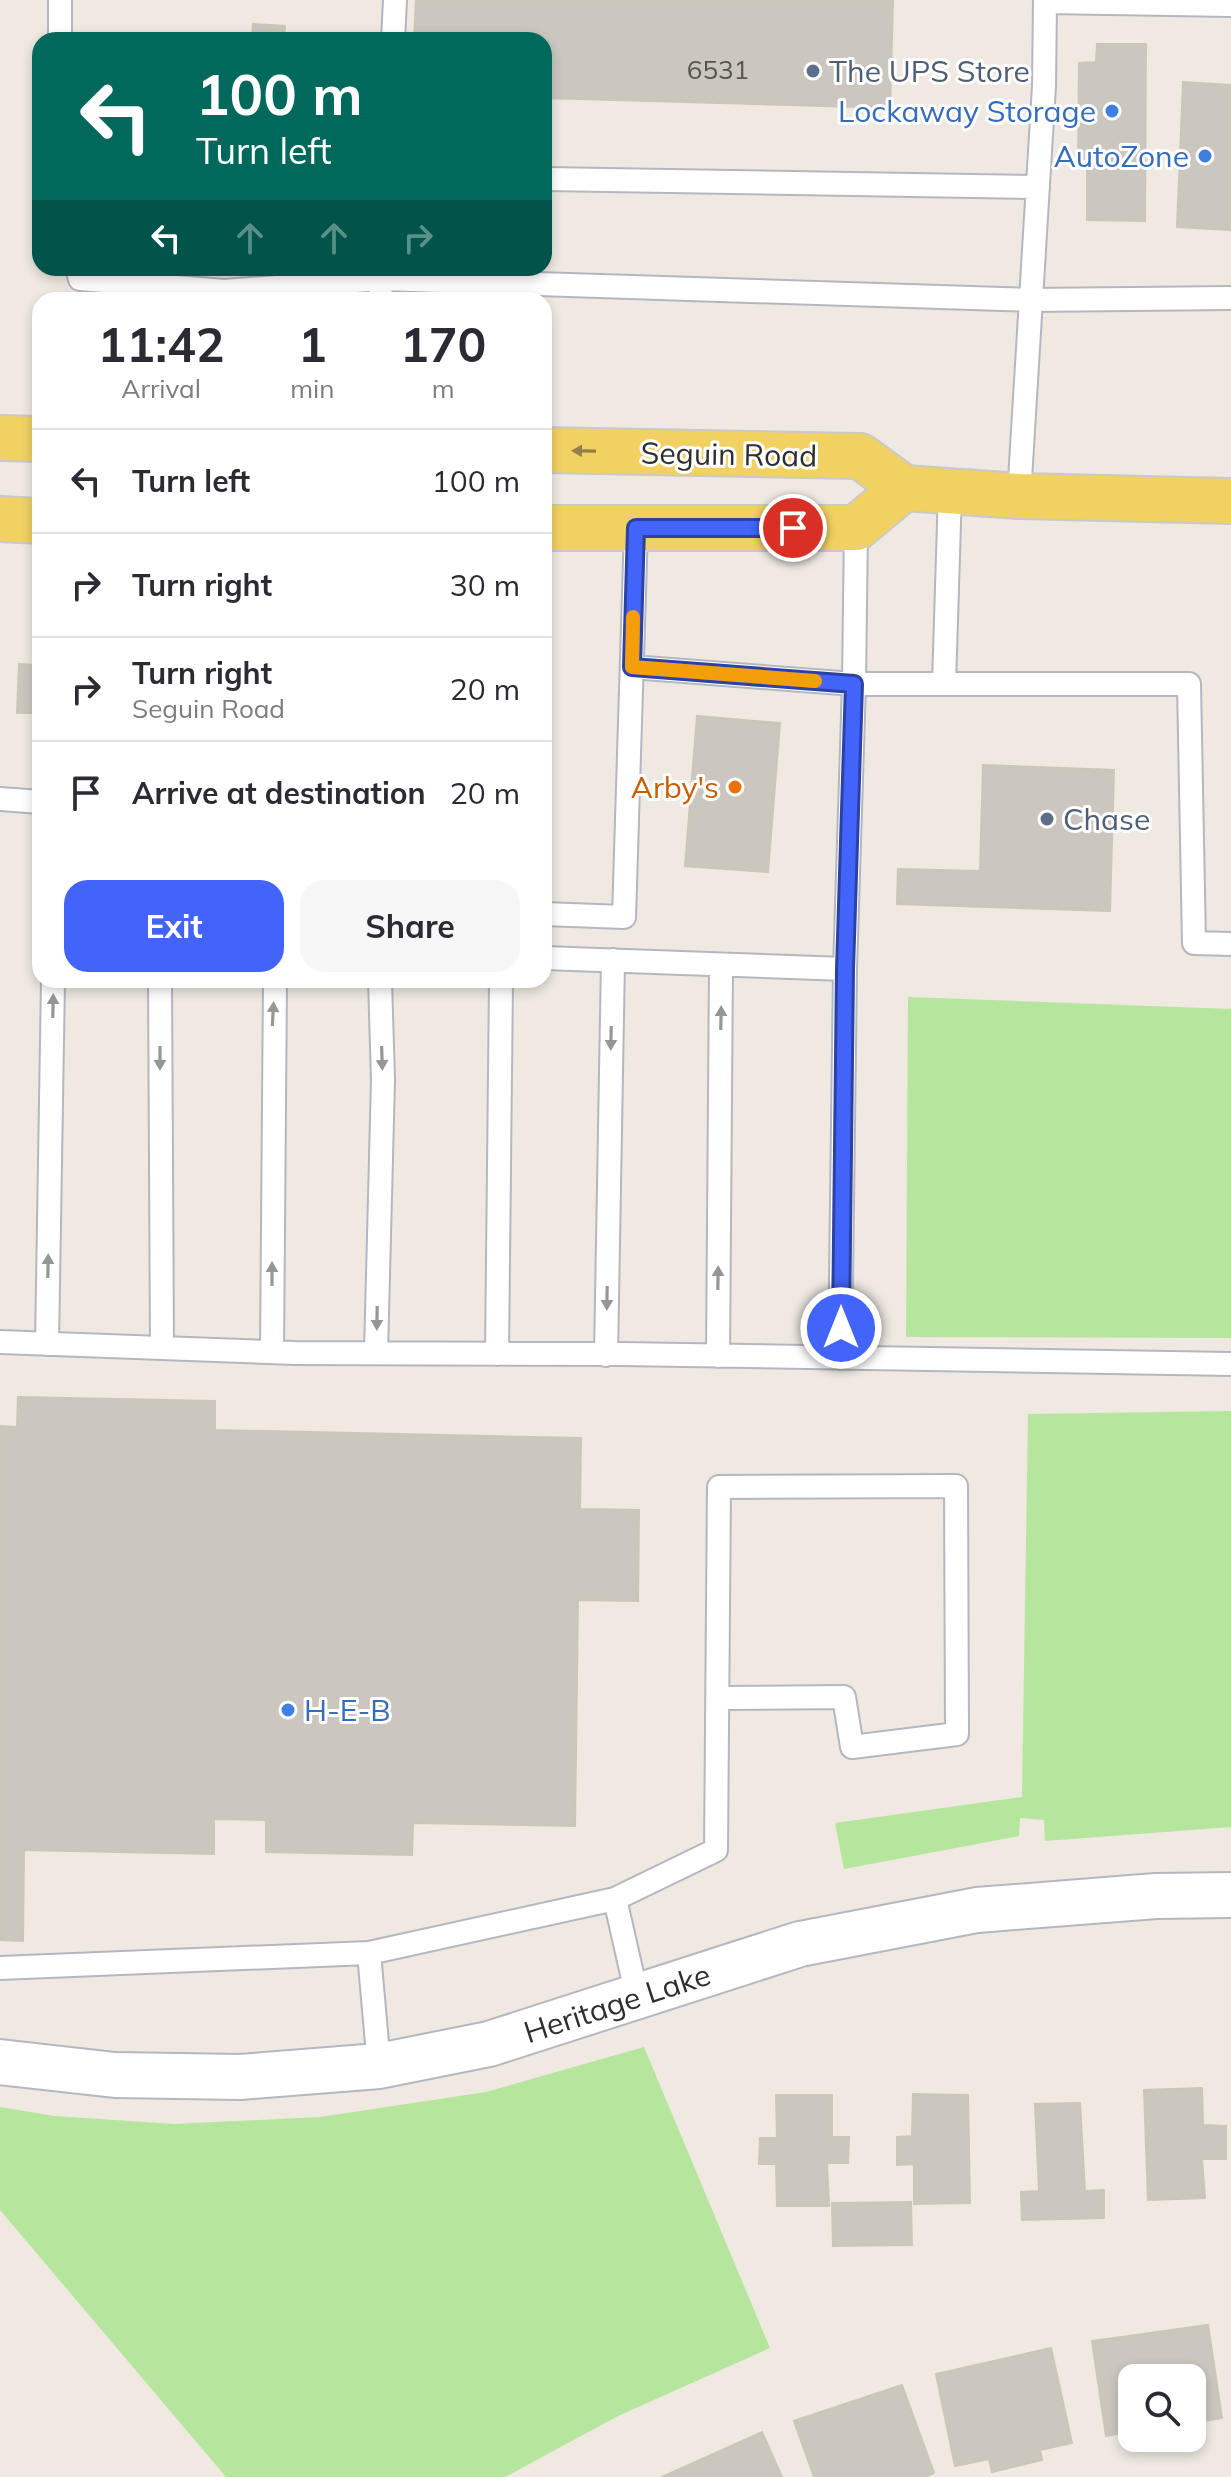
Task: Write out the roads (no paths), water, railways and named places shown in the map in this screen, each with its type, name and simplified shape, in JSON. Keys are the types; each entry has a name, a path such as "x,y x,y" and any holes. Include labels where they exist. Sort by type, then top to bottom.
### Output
{"main road":[{"path":"0,438 32,439"},
{"name":"Seguin Road","path":"552,450 860,456 904,488"},
{"path":"552,528 856,528 904,488 1019,496 1231,501"},
{"path":"0,519 32,521"}],"street":[{"name":"Heritage Lake","path":"0,2062 130,2076 240,2077 379,2066 489,2044 800,1944 977,1910 1156,1896 1231,1895"}],"lane":[{"path":"60,0 60,32"},
{"path":"393,32 395,0"},
{"path":"1019,496 1044,86 1045,1 1231,5"},
{"path":"552,179 1038,187"},
{"path":"79,276 80,279 224,291 381,282 1031,300 1231,298"},
{"path":"944,684 950,491"},
{"path":"552,914 624,917 636,528"},
{"path":"840,1358 845,969 856,528"},
{"path":"632,667 854,684 1189,684 1194,943 1231,944"},
{"path":"0,799 32,801"},
{"path":"552,958 845,969"},
{"path":"606,1355 613,960"},
{"path":"718,1356 721,965"},
{"path":"47,1344 53,988"},
{"path":"160,988 162,1348"},
{"path":"272,1352 275,988"},
{"path":"376,1353 383,1080 380,988"},
{"path":"497,1354 501,988"},
{"path":"0,1342 272,1352 1231,1364"},
{"path":"0,1968 369,1953 615,1899 716,1850 719,1487 956,1486 957,1734 852,1747 844,1697 718,1698"},
{"path":"615,1899 637,1996"},
{"path":"369,1953 379,2066"}],"place":[{"name":"The UPS Store","path":"813,71"},
{"name":"Lockaway Storage","path":"1112,111"},
{"name":"AutoZone","path":"1205,156"},
{"name":"Arby's","path":"735,787"},
{"name":"Chase","path":"1047,819"},
{"name":"H-E-B","path":"288,1710"}]}
